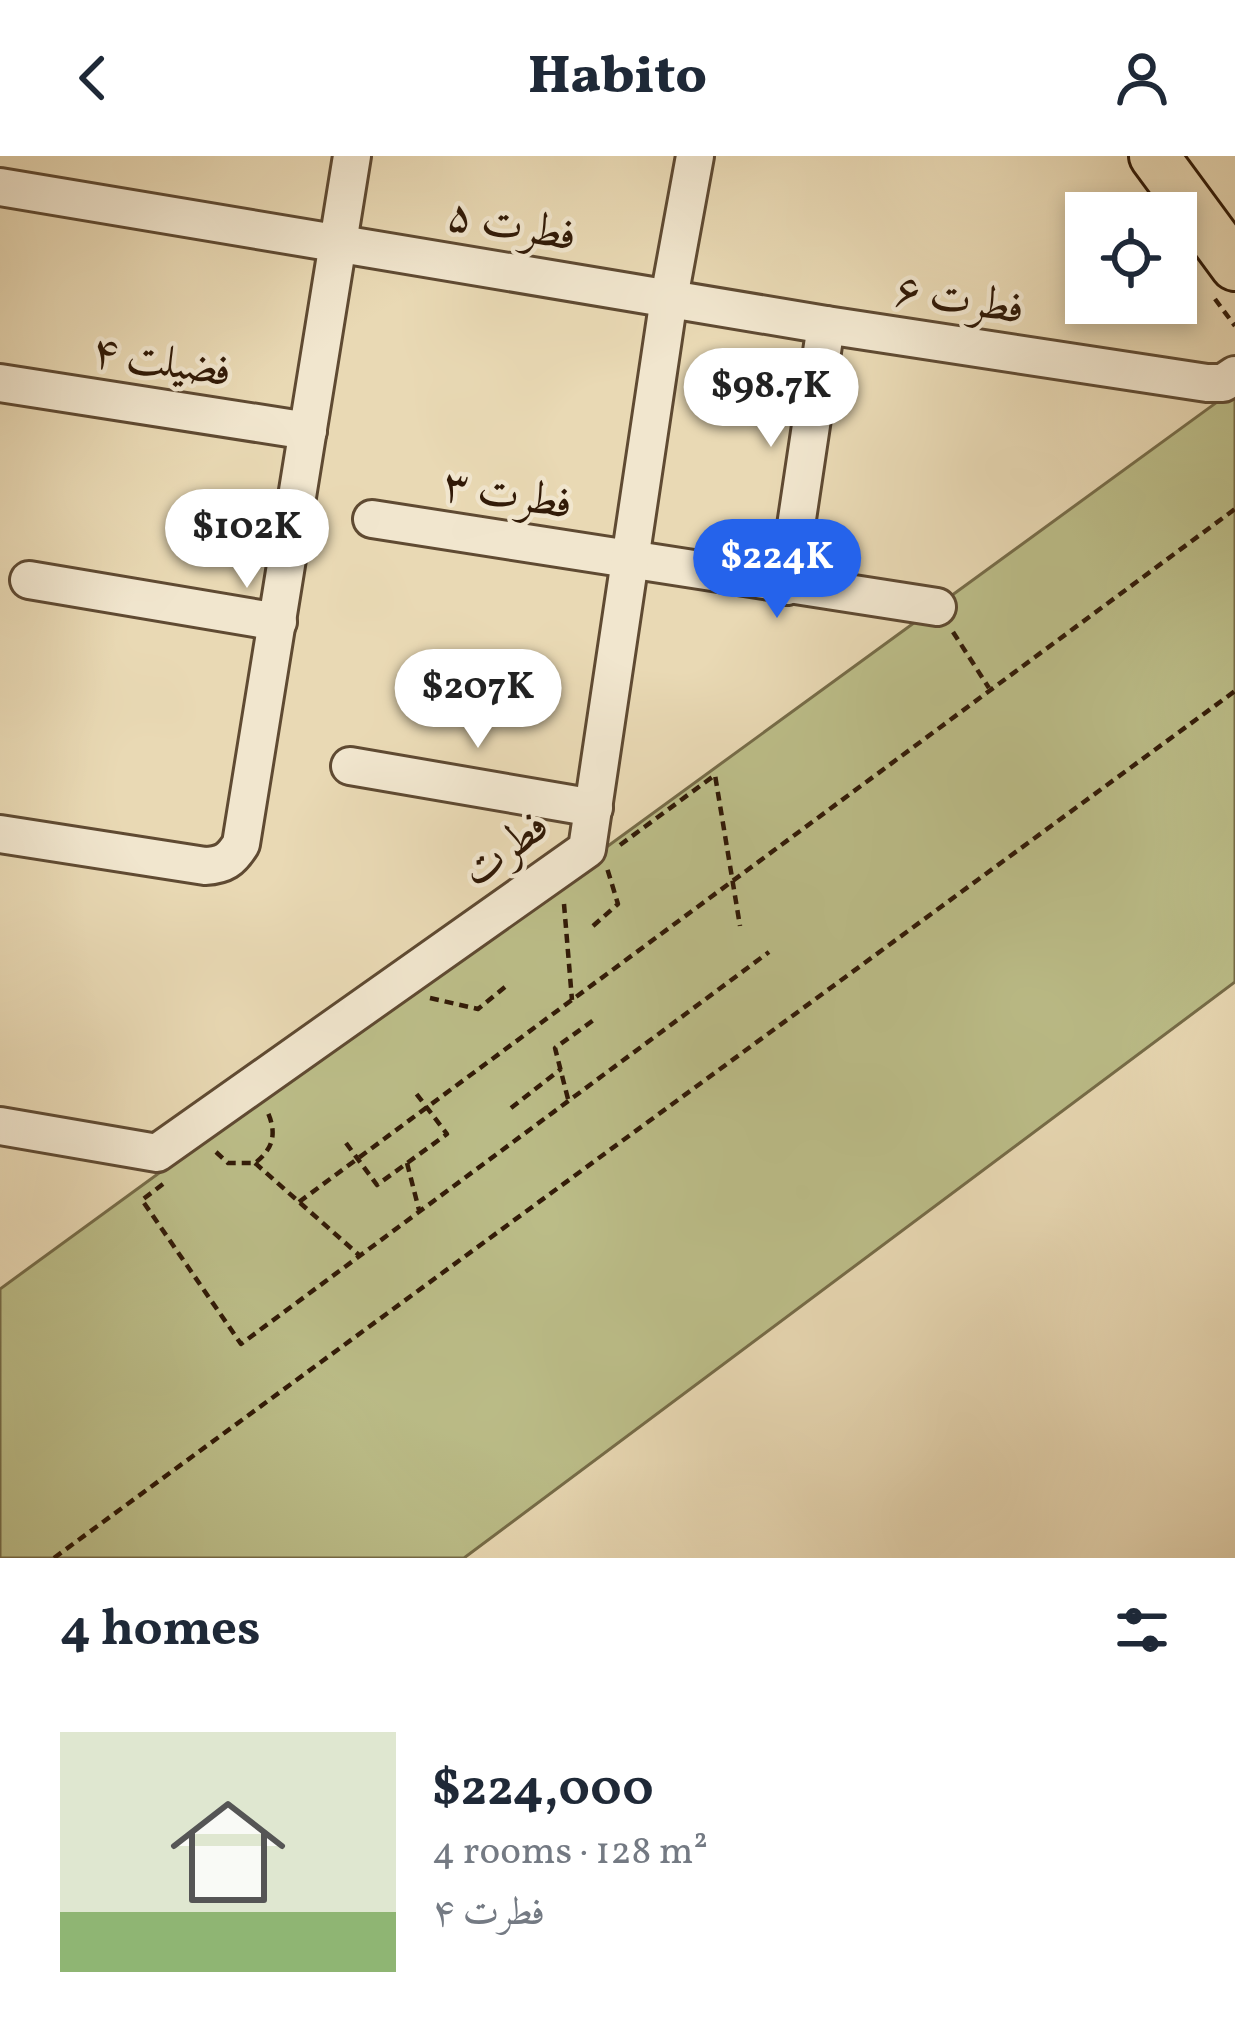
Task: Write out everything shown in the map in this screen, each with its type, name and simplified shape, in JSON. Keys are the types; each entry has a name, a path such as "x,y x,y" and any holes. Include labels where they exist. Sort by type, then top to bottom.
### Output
{"main road":[{"path":"1154,156 1235,266"}],"street":[{"path":"0,834 205,866 233,858 245,831 352,156"},
{"name":"فطرت","path":"0,1126 157,1154 587,849 669,298 695,156"},
{"name":"فطرت ۵","path":"0,187 669,298"},
{"name":"فطرت ۶","path":"669,298 1207,382 1223,383 1235,375"},
{"path":"787,586 826,325"},
{"name":"فضیلت ۴","path":"0,382 308,431"},
{"name":"فطرت ۳","path":"372,519 937,608"},
{"path":"29,580 278,622"},
{"path":"350,766 594,808"}],"path":[{"path":"299,1202 1235,509"},
{"path":"937,608 991,690"},
{"path":"54,1558 1235,692"},
{"path":"715,775 740,926"},
{"path":"593,926 618,904 604,857"},
{"path":"561,868 572,1000"},
{"path":"142,1200 241,1344 769,952"},
{"path":"419,995 478,1009 505,987"},
{"path":"568,1101 555,1048 595,1019"},
{"path":"511,1108 560,1069"},
{"path":"346,1143 377,1185 447,1134 415,1092"},
{"path":"255,1163 273,1142 266,1108"},
{"path":"213,1147 228,1163 255,1163 360,1256"},
{"path":"407,1163 420,1211"}],"green space":[{"path":"1235,389 1235,982 464,1558 0,1558 0,1289"}]}
